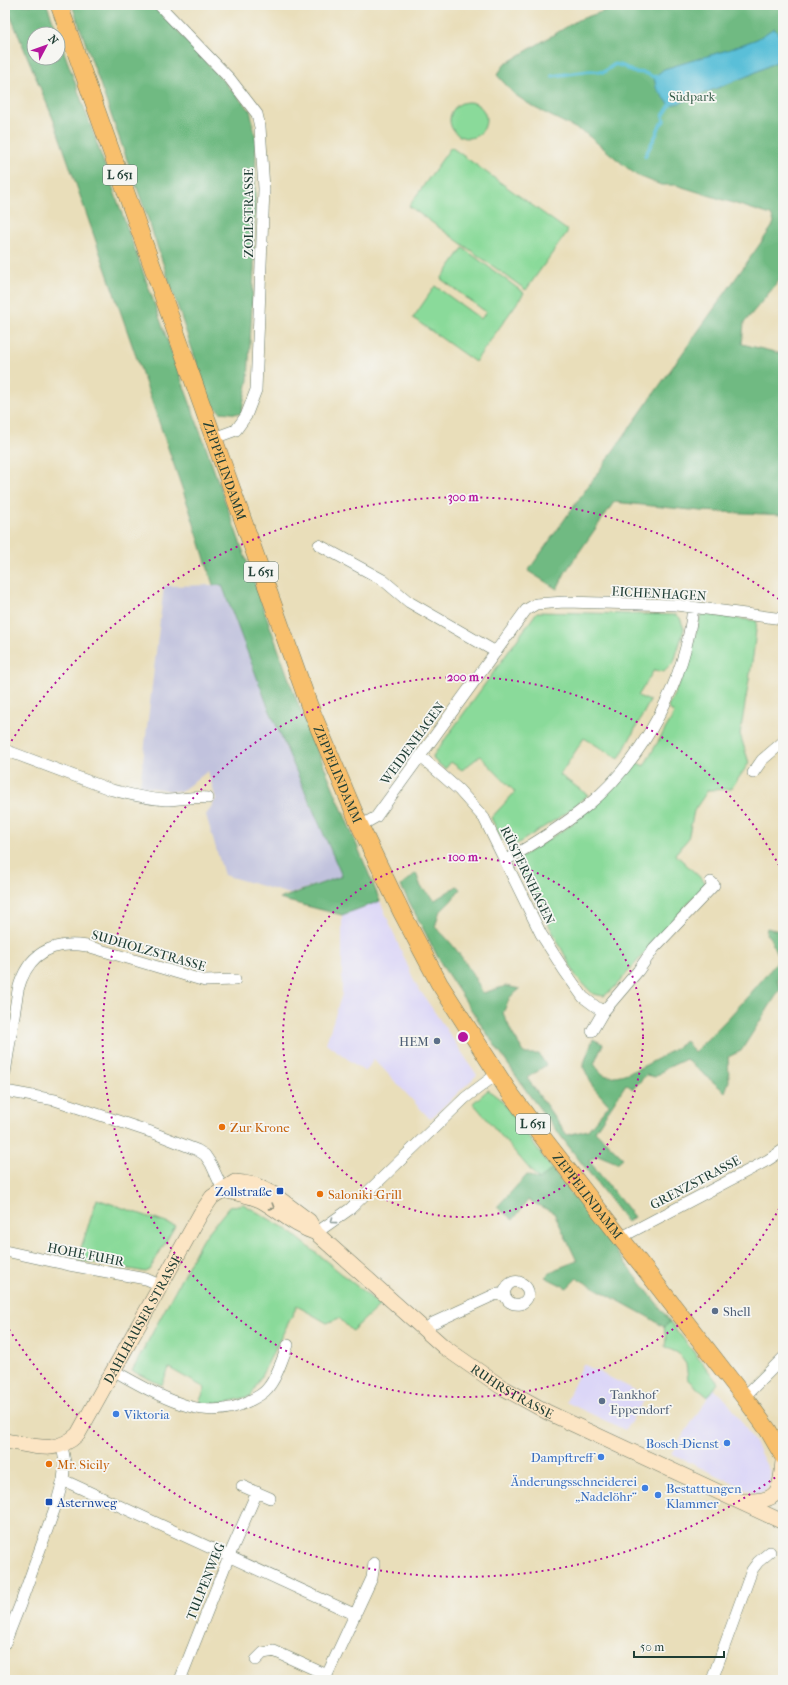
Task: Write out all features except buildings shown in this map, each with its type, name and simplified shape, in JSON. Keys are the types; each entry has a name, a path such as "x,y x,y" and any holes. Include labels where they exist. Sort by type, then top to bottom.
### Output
{"main road":[{"name":"ZEPPELINDAMM","path":"59,5 310,706 360,826 402,913 439,982 497,1074 547,1143 744,1397 768,1430 783,1456"}],"street":[{"name":"ZOLLSTRASSE","path":"159,5 230,79 257,114 260,127 264,189 256,390 246,416 236,430 214,438"},
{"path":"319,545 383,580 409,602 496,652"},
{"name":"EICHENHAGEN","path":"533,605 566,602 676,605 783,619"},
{"name":"WEIDENHAGEN","path":"360,826 376,817 526,610 533,605"},
{"path":"506,860 560,827 588,806 625,767 643,742 668,697 682,661 692,625 693,607"},
{"path":"753,773 771,750 783,742"},
{"path":"5,750 48,767 124,793 163,800 191,799 199,797 208,798"},
{"name":"RÜSTERNHAGEN","path":"420,756 459,790 484,818 506,860 541,934 583,997 603,1012"},
{"path":"592,1031 603,1012 638,971 654,948 714,885 711,882"},
{"name":"SUDHOLZSTRASSE","path":"5,1073 21,978 36,958 54,946 74,944 87,946 205,981 235,980"},
{"path":"316,1233 350,1208 465,1098 497,1074"},
{"path":"5,1091 56,1100 151,1132 197,1150 205,1155 211,1164 223,1190"},
{"name":"GRENZSTRASSE","path":"620,1238 762,1163 783,1150"},
{"name":"RUHRSTRASSE","path":"223,1190 235,1182 264,1189 309,1221 316,1233 425,1331 469,1366 500,1386 529,1403 783,1522"},
{"name":"DAHLHAUSER STRASSE","path":"62,1446 74,1438 82,1430 201,1213 212,1197 223,1190"},
{"name":"HOHE FUHR","path":"5,1251 69,1265 146,1279 160,1286"},
{"path":"425,1331 433,1323 494,1295 504,1293"},
{"path":"114,1371 155,1392 192,1407 208,1410 224,1410 244,1404 260,1395 266,1389 271,1383 288,1345"},
{"path":"744,1397 783,1358"},
{"path":"5,1441 46,1448 62,1446 65,1462 63,1480 50,1523 5,1643"},
{"name":"RUHRSTRASSE","path":"740,1501 761,1502 772,1497 780,1484 783,1461"},
{"path":"63,1480 356,1615"},
{"path":"242,1486 270,1498"},
{"name":"TULPENWEG","path":"180,1680 229,1556 257,1492"},
{"path":"712,1680 752,1570 758,1562 770,1552"},
{"path":"256,1660 263,1653 274,1651 327,1675 372,1578 374,1563"}],"shaded area":[{"path":"222,585 267,704 342,876 290,894 224,875 206,815 216,799 208,771 180,792 140,786 164,586"},
{"path":"380,901 415,983 477,1075 430,1119 374,1059 365,1072 326,1043 342,994 342,915"},
{"path":"583,1364 647,1396 625,1430 566,1402"},
{"path":"714,1388 726,1400 738,1416 755,1443 769,1470 769,1484 762,1492 757,1493 749,1490 671,1454"}],"green space":[{"path":"6,5 47,5 55,26 26,26 26,53"},
{"path":"72,5 154,5 250,110 256,139 254,268 248,380 241,414 220,412 210,402 146,213"},
{"name":"Südpark","path":"622,5 783,5 783,276 744,323 742,344 783,354 783,515 701,511 614,502 566,571 557,589 528,571 772,227 774,222 771,215 676,185 661,185 636,175 585,133 535,108 514,94 497,75 505,64 578,20"},
{"path":"66,57 295,696 380,901 342,915 279,899 342,876 267,704 222,585 213,585 189,508 54,121 31,66 66,66"},
{"path":"472,102 481,107 485,113 485,127 481,133 472,138 464,138 455,133 451,127 450,116 455,107 461,103"},
{"path":"451,147 568,231 526,290 409,206"},
{"path":"463,248 524,293 475,362 413,318 435,286 481,319 486,312 441,279"},
{"path":"537,612 677,615 680,618 684,629 674,662 664,672 654,670 638,696 650,701 619,759 584,738 560,775 588,795 566,813 517,844 509,845 502,839 491,818 515,792 480,756 462,770 451,762 445,769 434,760 433,756"},
{"path":"701,614 757,621 753,656 740,734 749,763 731,789 708,790 694,811 688,839 675,854 706,883 613,989 604,996 593,994 576,976 516,863 521,857 568,827 614,788 635,762 644,766 674,714 668,707 686,669"},
{"path":"416,873 421,887 435,900 457,886 460,889 439,913 435,927 456,949 468,966 483,993 506,986 520,989 510,997 503,1013 512,1033 525,1054 539,1054 546,1065 527,1078 567,1135 588,1130 609,1105 593,1087 583,1066 593,1039 603,1044 594,1064 604,1075 622,1075 634,1071 686,1041 694,1052 717,1030 779,959 770,938 766,934 767,928 783,932 783,971 777,980 781,988 741,1051 728,1057 729,1081 725,1092 686,1059 667,1068 655,1077 646,1075 633,1089 626,1084 595,1131 623,1158 617,1163 598,1155 589,1161 634,1217 627,1222 530,1096 443,967 401,886"},
{"path":"488,1090 501,1100 552,1169 539,1180 473,1103"},
{"path":"552,1169 662,1310 670,1322 664,1327 577,1278 567,1288 545,1277 556,1269 577,1261 554,1213 528,1200 513,1220 497,1207 527,1175 539,1180"},
{"path":"97,1199 175,1226 150,1269 146,1272 77,1260"},
{"path":"243,1204 288,1230 380,1305 352,1331 339,1318 327,1323 297,1306 251,1396 224,1403 199,1403 205,1388 169,1368 162,1385 132,1371 202,1240 229,1207"},
{"path":"670,1322 718,1383 708,1397 688,1380 686,1364 678,1353 665,1347 666,1339 664,1327"}],"water":[{"path":"774,28 783,40 783,58 780,60 750,75 680,103 670,105 656,88 654,77 664,69 727,50 757,39"}],"waterway":[{"path":"777,39 783,35"},
{"path":"777,58 780,60 782,70 781,95"},
{"path":"552,76 590,71 604,72 615,64 625,67 633,72 645,73 654,77 658,76"},
{"path":"645,156 660,125 664,121 663,116 672,102"}],"place":[{"name":"HEM","path":"437,1041"},
{"name":"Zur Krone","path":"222,1127"},
{"name":"Zollstraße","path":"280,1191"},
{"name":"Saloniki-Grill","path":"320,1194"},
{"name":"Shell","path":"715,1311"},
{"name":"Tankhof Eppendorf","path":"602,1401"},
{"name":"Viktoria","path":"116,1414"},
{"name":"Bosch-Dienst","path":"727,1443"},
{"name":"Dampftreff","path":"601,1457"},
{"name":"Mr. Sicily","path":"49,1464"},
{"name":"Änderungsschneiderei „Nadelöhr“","path":"645,1488"},
{"name":"Bestattungen Klammer","path":"658,1495"},
{"name":"Asternweg","path":"49,1502"}]}
